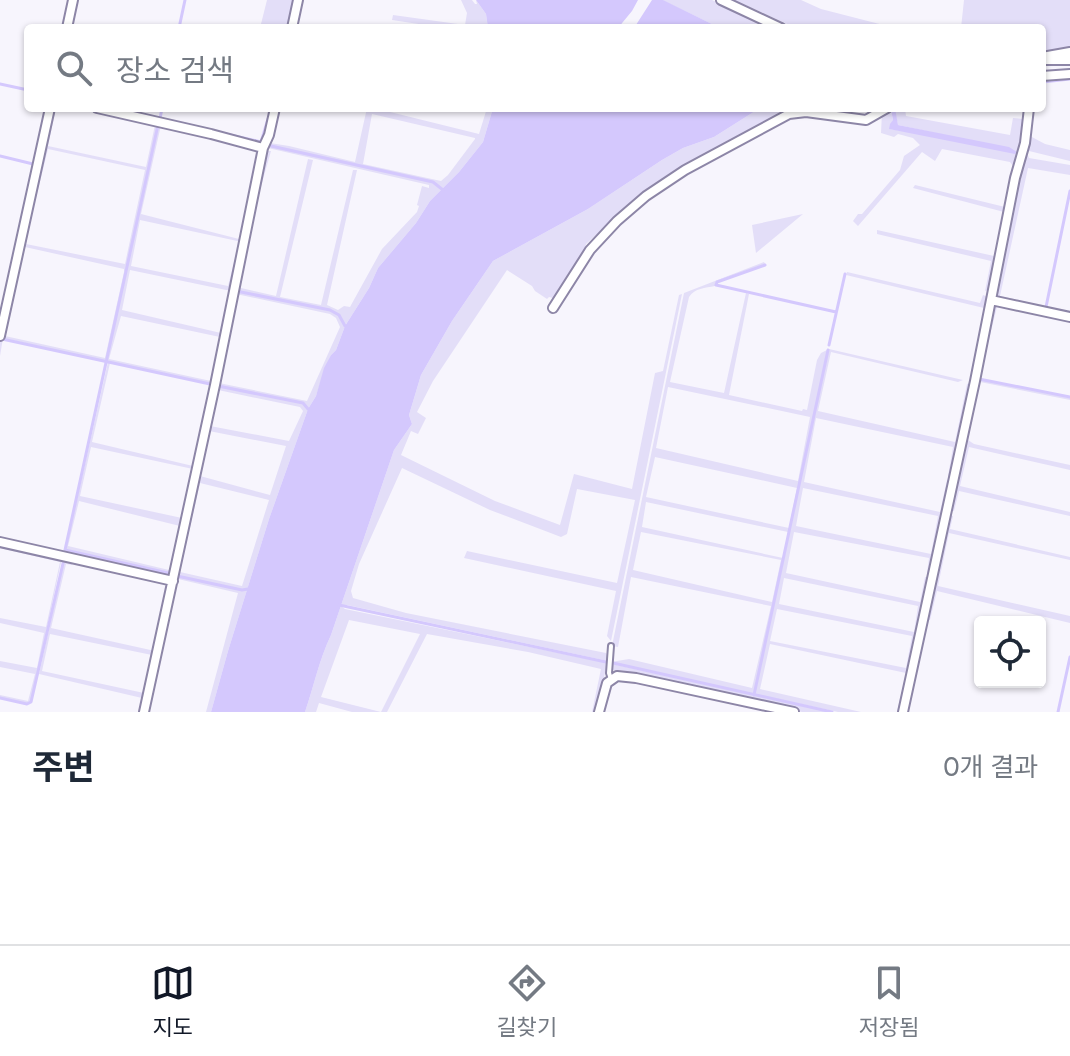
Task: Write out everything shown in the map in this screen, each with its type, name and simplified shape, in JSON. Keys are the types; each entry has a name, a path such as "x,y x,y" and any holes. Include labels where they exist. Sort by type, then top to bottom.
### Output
{"street":[{"path":"68,24 73,0"},
{"path":"293,24 298,0"},
{"path":"721,0 772,24"},
{"path":"1046,57 1070,52"},
{"path":"1046,58 1070,60"},
{"path":"1046,76 1070,74"},
{"path":"0,336 49,112"},
{"path":"115,112 263,148"},
{"path":"144,712 263,148 274,112"},
{"path":"553,308 599,240 646,196 685,170 789,114 806,112 866,120 880,112"},
{"path":"903,712 1015,178 1025,143 1029,112"},
{"path":"991,300 1070,317"},
{"path":"0,542 173,581"},
{"path":"599,712 605,690 611,679 617,676 794,712"}],"lane":[{"path":"611,646 611,679"}],"shaded area":[{"path":"267,0 294,0 289,24 261,24"},
{"path":"461,0 472,0 477,4 476,0 486,14 487,24 465,24 467,13"},
{"path":"476,0 638,0 621,24 487,24 486,14"},
{"path":"652,0 663,0 712,24 637,24"},
{"path":"662,0 712,0 763,24 712,24"},
{"path":"734,0 801,0 821,9 879,24 787,24"},
{"path":"964,0 1070,0 1070,49 1046,53 1046,24 961,24"},
{"path":"393,15 458,24 418,24 392,20"},
{"path":"51,112 55,112 48,146 146,167 155,125 159,123 245,145 161,125 141,214 239,239 246,215 249,214 242,242 140,220 131,266 228,286 240,248 231,291 130,270 122,310 221,333 231,295 215,374 220,337 121,316 109,359 211,381 215,378 190,491 193,469 91,447 80,496 182,518 189,497 175,560 180,526 79,501 68,546 169,570 174,567 170,573 66,549 108,362 92,442 193,466 210,384 3,338 0,356 0,343 14,276 17,279 5,336 105,358 124,269 25,247 16,271 29,212 32,212 26,244 125,264 145,170 48,149 34,206 30,206"},
{"path":"366,112 390,112 479,134 486,112 492,112 483,142 430,201 416,223 378,268 331,355 308,409 269,519 211,712 206,712 238,593 178,579 169,623 166,620 201,454 204,455 200,476 270,495 286,446 209,431 202,448 211,407 210,426 289,441 303,411 300,407 218,390 215,404 211,405 219,368 219,383 307,401 340,327 330,314 236,294 221,363 264,156 271,151 237,287 276,296 308,159 313,160 280,297 321,305 353,170 357,170 327,305 338,310 344,306 350,307 382,249 417,212 422,186 429,188 429,185 268,148 270,143 355,162","holes":["372,114 475,138 441,181 363,164","200,483 269,500 242,586 180,572"]},
{"path":"492,112 754,112 714,137 683,148 662,160 588,209 493,261 452,321 421,375 409,415 412,424 394,450 305,712 211,712 269,519 324,368 378,268 416,223 430,201 483,142"},
{"path":"754,112 799,112 657,185 627,206 586,244 584,253 553,298 547,299 507,270 433,381 417,412 426,418 418,434 411,431 401,455 495,501 560,525 574,474 632,489 655,373 663,371 679,295 682,294 611,641 607,636 616,591 464,558 467,551 617,583 635,500 577,489 567,534 561,537 490,510 402,468 359,564 351,591 353,598 406,613 606,653 608,661 341,606 607,663 597,712 592,712 601,669 427,634 387,712 381,712 352,712 319,703 316,712 305,712 320,663 394,450 412,424 409,415 421,375 452,321 493,261 588,209 683,148 714,137","holes":["349,620 420,634 381,712 321,697"]},
{"path":"882,112 891,112 890,129 1015,150 898,125 895,112 1010,135 1013,118 1023,119 1019,152 1009,188 1013,166 1010,162 942,149 935,161 922,152 858,226 853,221 858,214 862,214 900,170 904,156 920,145 913,138 881,133"},
{"path":"891,112 896,112 898,125 1009,147 1017,152 889,129 893,120"},
{"path":"1030,136 1045,144 1070,150 1070,161 1027,153 1029,158 1070,165 1070,175 1028,168 1000,296 1070,312 1070,315 996,297"},
{"path":"915,185 1005,207 1008,194 990,289 985,291 991,261 877,234 877,230 994,256 1004,212 913,188"},
{"path":"803,214 756,253 752,225"},
{"path":"764,262 765,264 716,281 715,286 691,294 670,382 724,393 746,293 749,294 729,395 807,410 817,360 827,350 801,480 829,349 963,380 958,382 831,352 818,411 955,442 967,384 970,383 951,477 948,476 953,447 816,418 804,482 940,512 947,480 950,479 930,573 927,573 929,558 794,532 786,573 920,602 925,577 929,577 899,712 906,673 770,644 760,689 861,712 838,712 755,694 798,494 754,694 611,662 629,659 752,688 771,606 631,577 618,647 612,646 684,293","holes":["668,387 810,417 798,481 656,448","655,457 797,488 789,528 646,497","803,488 938,516 931,554 796,526","646,502 788,532 783,558 642,527","641,532 781,560 772,602 633,570","784,578 918,606 914,632 779,604","777,609 912,636 906,668 770,641"]},
{"path":"847,272 980,303 983,295 988,297 973,374 984,308 846,275"},
{"path":"994,304 1019,310 997,307 979,379 1070,400 980,382 968,440 974,444 1070,465 1070,470 969,447 960,486 1070,512 1070,516 959,491 954,511 949,511"},
{"path":"948,515 953,516 950,529 1070,557 1070,560 949,533 938,586 1070,616 1070,623 937,591 930,620 926,620"},
{"path":"0,543 62,558 31,702 27,703 0,695 28,701 35,674 0,667 0,661 37,668 44,633 0,623 0,618 46,627 60,562 0,548"},
{"path":"65,558 152,579 66,564 51,628 155,651 143,712 139,712 142,698 39,674","holes":["50,634 152,655 144,693 42,671"]},
{"path":"612,664 829,712 802,712 617,672 612,669"}],"waterway":[{"path":"180,24 185,0"},
{"path":"1046,82 1070,79"},
{"path":"0,84 24,89"},
{"path":"160,119 161,112"},
{"path":"226,134 261,142 268,119"},
{"path":"158,125 65,550 168,573"},
{"path":"271,146 433,182 443,190"},
{"path":"0,156 33,164"},
{"path":"1046,307 1070,191"},
{"path":"765,265 716,285 836,312"},
{"path":"829,345 845,274"},
{"path":"236,291 330,310 339,315 345,326"},
{"path":"2,339 210,384"},
{"path":"754,695 828,350"},
{"path":"979,379 1070,397"},
{"path":"218,386 303,403 308,409"},
{"path":"0,698 27,704 31,702 64,559"},
{"path":"177,576 248,589"},
{"path":"339,605 606,662"},
{"path":"1058,712 1070,657"},
{"path":"613,663 832,712"}]}
